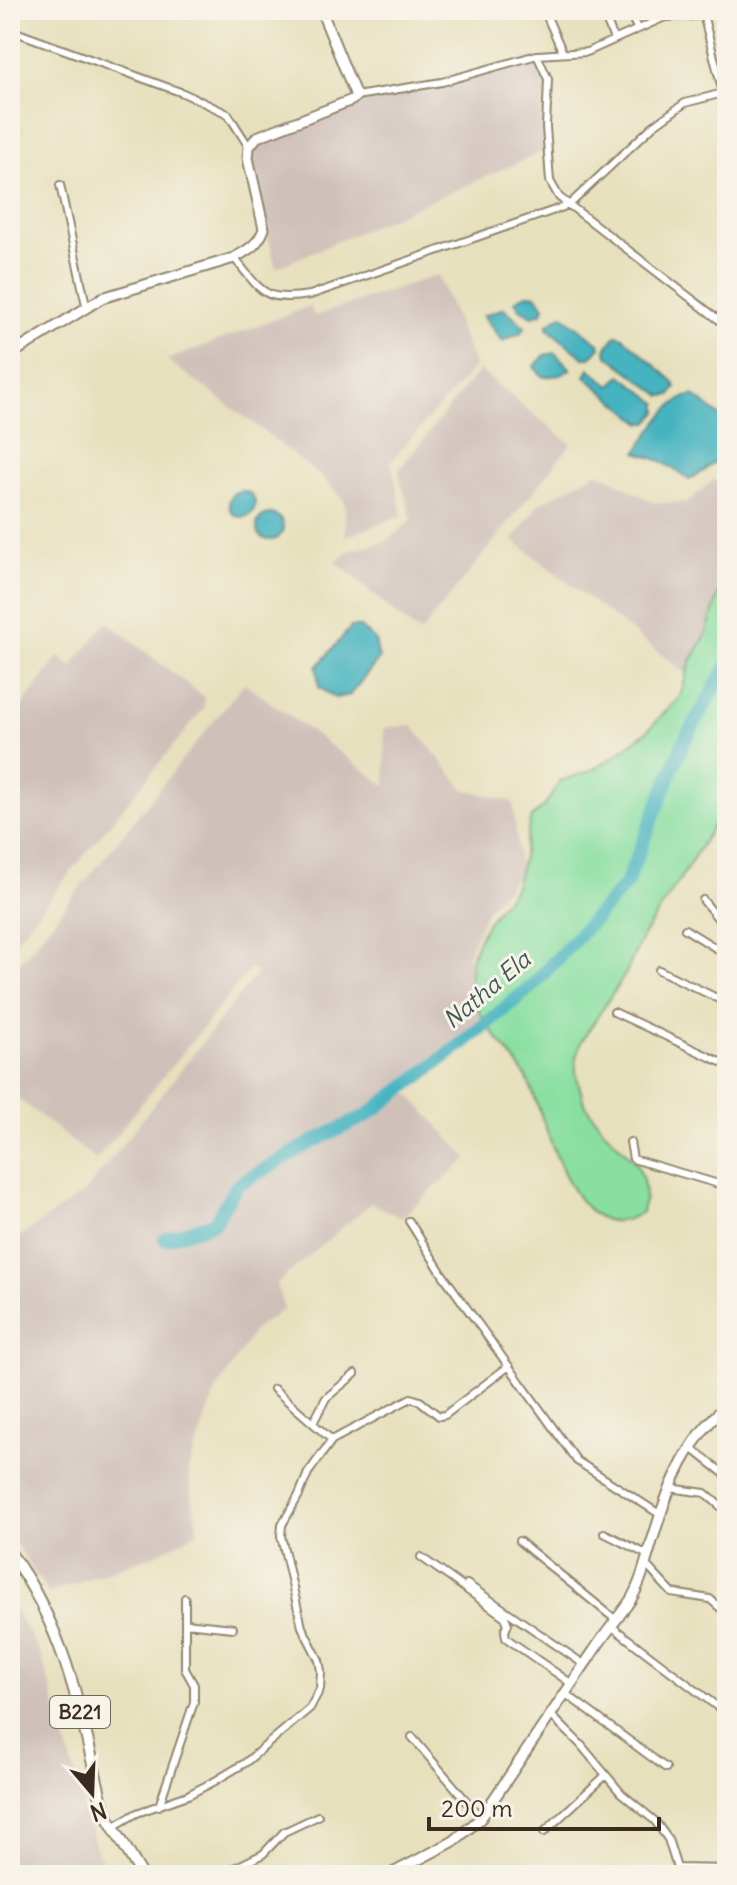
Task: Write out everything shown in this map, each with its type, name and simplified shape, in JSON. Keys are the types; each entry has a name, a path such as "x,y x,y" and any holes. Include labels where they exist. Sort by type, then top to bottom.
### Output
{"main road":[{"name":"B221","path":"10,1553 37,1593 62,1647 101,1799 113,1827 142,1875"}],"street":[{"path":"321,10 356,96"},
{"path":"544,10 563,53"},
{"path":"602,10 614,39"},
{"path":"628,10 637,28"},
{"path":"10,355 86,305 234,258 251,249 264,229 248,158 249,147 257,137 267,132 356,96 442,82 537,55 599,49 614,39 665,17 675,14 695,16 700,10"},
{"path":"234,258 264,293 284,299 310,295 569,205 653,126 685,103 725,93 700,10"},
{"path":"10,30 183,93 228,114 249,147"},
{"path":"537,55 548,79 546,127 550,181 559,197 727,326"},
{"path":"60,185 86,305"},
{"path":"703,900 727,930"},
{"path":"685,929 727,955"},
{"path":"659,970 727,1003"},
{"path":"614,1012 727,1065"},
{"path":"630,1142 633,1159 722,1185 727,1191"},
{"path":"409,1221 443,1275 577,1461 661,1515"},
{"path":"113,1827 126,1818 204,1788 245,1763 304,1714 316,1699 321,1671 319,1660 302,1627 281,1529 308,1473 332,1440 411,1398 439,1416 445,1415 509,1366"},
{"path":"313,1423 326,1398 355,1374"},
{"path":"274,1389 332,1440"},
{"path":"389,1875 454,1841 481,1818 635,1593 670,1488 690,1447 727,1405"},
{"path":"690,1447 727,1476"},
{"path":"670,1488 705,1493 727,1512"},
{"path":"604,1533 647,1559 672,1593 710,1599 727,1614"},
{"path":"519,1541 727,1714"},
{"path":"421,1557 505,1617 508,1624 506,1638 572,1684"},
{"path":"467,1584 585,1665"},
{"path":"159,1806 194,1702 194,1685 185,1669 185,1598"},
{"path":"185,1623 233,1628"},
{"path":"566,1694 666,1768"},
{"path":"551,1715 621,1793 655,1821 668,1839 677,1868 725,1869"},
{"path":"412,1737 481,1818"},
{"path":"544,1832 606,1775"},
{"path":"220,1875 255,1858 284,1832 318,1816"}],"shaded area":[{"path":"535,57 546,86 541,118 547,150 276,268 248,159 256,137 348,105"},
{"path":"438,275 475,366 391,461 402,515 345,537 345,502 325,480 167,360 310,306 314,316"},
{"path":"479,370 571,444 420,634 336,562 346,552 385,542 412,520 398,471"},
{"path":"598,472 655,503 688,502 714,479 727,496 727,581 689,676 513,540 539,504"},
{"path":"107,622 204,697 204,708 10,947 10,723 59,656 71,667"},
{"path":"244,683 386,786 384,728 412,725 464,789 513,802 520,873 487,909 467,957 514,1006 410,1080 405,1090 468,1158 401,1218 371,1203 276,1284 284,1309 254,1330 215,1393 188,1470 198,1532 157,1554 48,1593 10,1535 10,1243 85,1192 257,973 250,969 96,1160 10,1092 10,975"},
{"path":"10,1600 41,1655 98,1854 112,1875 10,1875"}],"green space":[{"path":"727,566 727,802 642,937 626,973 581,1042 576,1057 576,1073 584,1103 602,1128 637,1164 643,1180 645,1196 642,1212 618,1221 597,1216 580,1200 566,1176 526,1077 490,1029 475,1003 471,988 471,963 483,929 514,888 531,817 544,807 560,781 590,771 615,756 647,731 680,697 690,663 706,635"}],"water":[{"path":"527,294 536,295 544,307 542,313 532,316 520,309 515,301"},
{"path":"504,308 525,327 522,332 502,341 483,316"},
{"path":"562,315 599,343 600,347 590,358 584,358 548,329 548,324"},
{"path":"616,335 623,337 673,381 676,387 671,395 662,396 607,355 606,349"},
{"path":"555,353 571,369 561,375 543,377 534,367 545,355"},
{"path":"589,368 610,386 621,375 658,403 658,412 648,423 642,423 585,376"},
{"path":"693,395 727,422 727,451 704,471 689,479 661,461 637,452 668,410"},
{"path":"242,491 251,495 255,504 251,513 242,517 233,513 229,504 233,495"},
{"path":"270,514 279,518 283,527 279,536 270,540 261,536 257,527 261,518"},
{"path":"351,627 360,627 375,640 379,659 350,695 335,698 319,687 317,667"}],"waterway":[{"name":"Natha Ela","path":"165,1239 214,1223 237,1185 314,1141 366,1116 533,985 626,884 683,743 727,667"}]}
